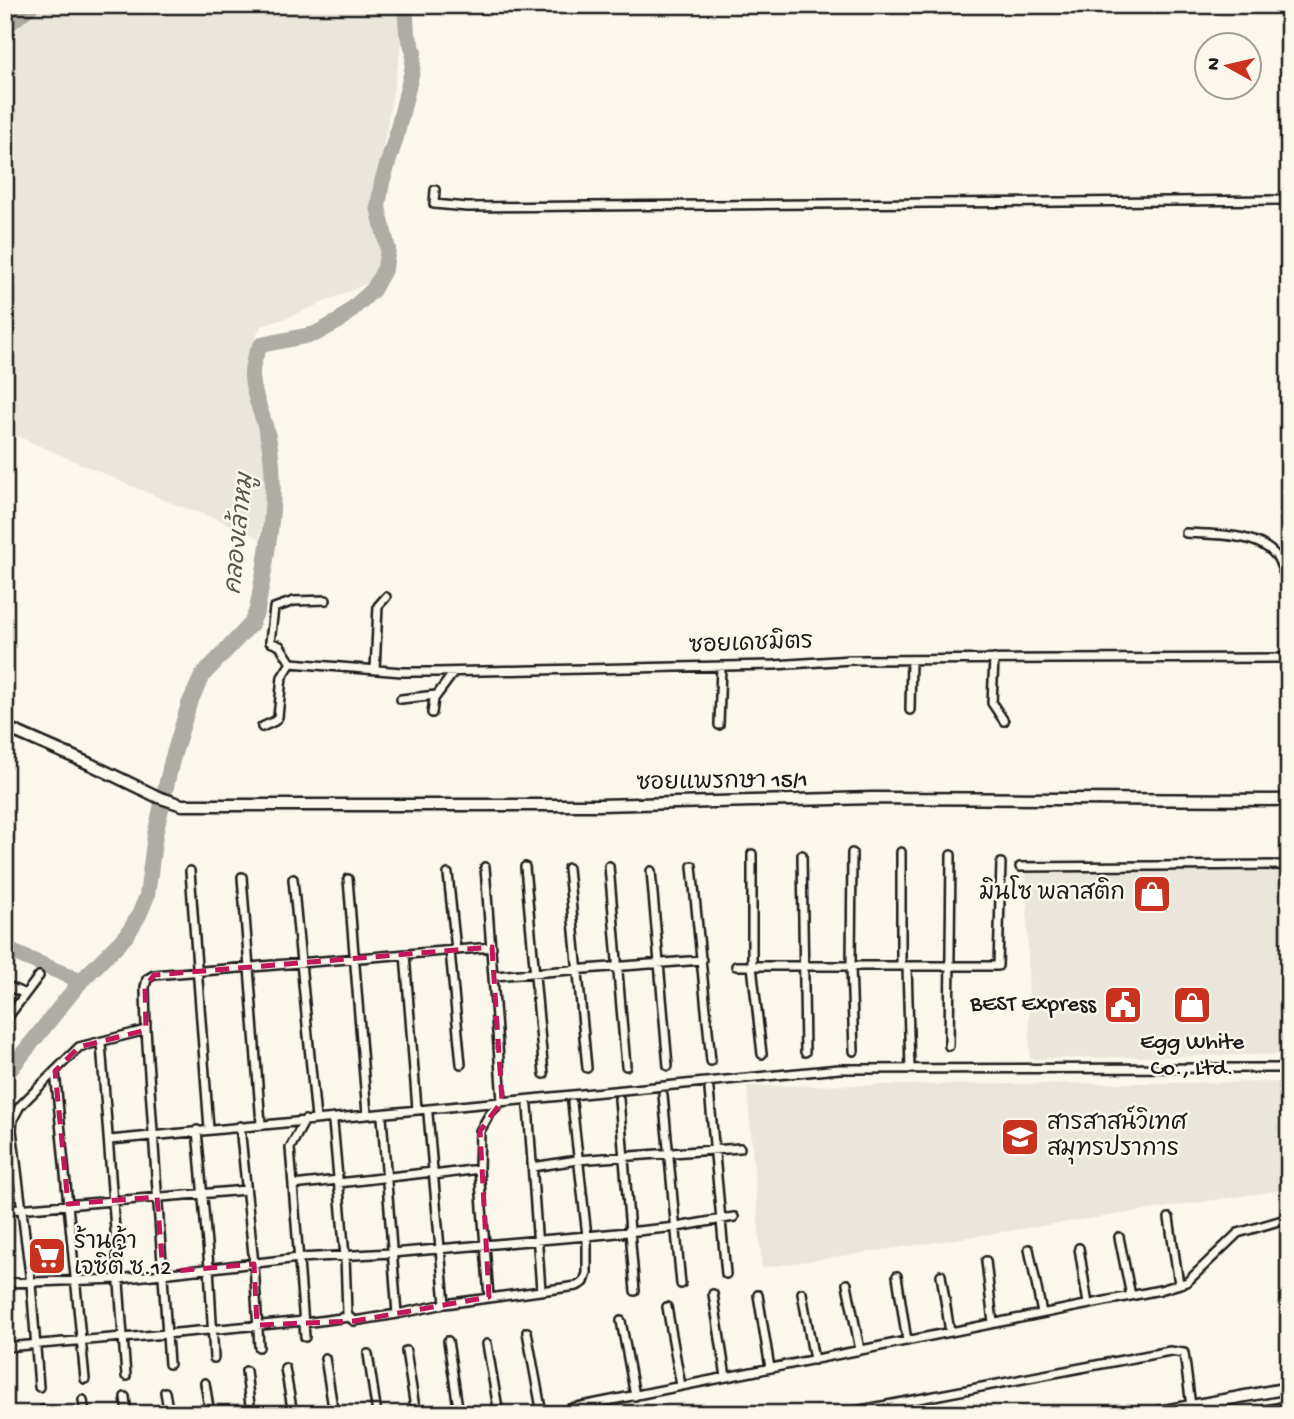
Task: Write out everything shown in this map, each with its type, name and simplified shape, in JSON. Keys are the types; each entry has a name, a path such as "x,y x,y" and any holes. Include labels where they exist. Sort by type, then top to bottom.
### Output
{"street":[{"path":"435,190 434,204 467,206 1289,200"},
{"path":"1186,533 1240,538 1265,546 1278,558 1289,583"},
{"path":"374,670 378,606 386,597"},
{"path":"262,727 278,717 282,677 291,663 280,646 270,642 274,608 294,601 326,600"},
{"name":"ซอยเดชมิตร","path":"291,663 374,670 454,672 774,665 851,660 1289,658"},
{"path":"994,659 992,703 1004,721"},
{"path":"910,710 911,660"},
{"path":"719,726 721,666"},
{"path":"432,713 436,695 454,672"},
{"path":"401,699 436,695"},
{"name":"ซอยแพรกษา 15/1","path":"5,727 158,797 182,805 599,805 873,798 1289,800"},
{"path":"901,852 910,1069"},
{"path":"852,853 851,966 854,1051"},
{"path":"752,854 752,966 762,1054"},
{"path":"802,855 805,1052"},
{"path":"949,1046 951,855"},
{"path":"736,966 998,966 1001,863"},
{"path":"1020,867 1289,865"},
{"path":"609,866 626,1066"},
{"path":"692,866 711,1061"},
{"path":"485,867 502,1101 489,1115 480,1131 479,1169 488,1297"},
{"path":"526,867 544,1074"},
{"path":"568,868 587,1068"},
{"path":"190,871 209,1129"},
{"path":"651,871 668,1066"},
{"path":"448,874 461,1064"},
{"path":"242,877 261,1124"},
{"path":"293,879 316,1119"},
{"path":"348,879 367,1114"},
{"path":"169,1364 146,1030 147,979 154,975 492,947"},
{"path":"405,954 417,1109"},
{"path":"494,976 702,960"},
{"path":"5,1021 39,976"},
{"path":"5,985 25,994"},
{"path":"39,1387 13,1119 20,1106 79,1047 146,1030"},
{"path":"101,1043 126,1376"},
{"path":"110,1140 839,1069 1289,1068"},
{"path":"55,1071 85,1379"},
{"path":"709,1090 726,1274"},
{"path":"663,1095 681,1284"},
{"path":"618,1099 635,1291"},
{"path":"333,1122 345,1255 347,1313 354,1321 488,1297 577,1286 584,1282 587,1273 587,1236 572,1103"},
{"path":"528,1106 541,1290"},
{"path":"428,1114 445,1304"},
{"path":"382,1117 397,1314"},
{"path":"305,1120 290,1148 305,1337"},
{"path":"240,1126 254,1264 259,1347"},
{"path":"197,1130 214,1358"},
{"path":"533,1167 577,1160 740,1148"},
{"path":"293,1185 479,1169"},
{"path":"5,1210 246,1190"},
{"path":"5,1283 119,1279 299,1258 392,1254 631,1232 734,1217"},
{"path":"1169,1218 1179,1284"},
{"path":"556,1414 572,1408 1130,1296 1187,1282 1238,1233 1289,1218"},
{"path":"1119,1237 1130,1296"},
{"path":"1079,1248 1088,1304"},
{"path":"1029,1249 1042,1313"},
{"path":"986,1261 993,1323"},
{"path":"942,1275 950,1332"},
{"path":"897,1276 906,1341"},
{"path":"846,1284 860,1350"},
{"path":"802,1293 814,1360"},
{"path":"713,1294 726,1377"},
{"path":"758,1295 770,1368"},
{"path":"667,1307 681,1386"},
{"path":"5,1347 349,1317"},
{"path":"621,1321 635,1396"},
{"path":"527,1332 542,1414"},
{"path":"448,1341 459,1414"},
{"path":"487,1343 499,1414"},
{"path":"406,1351 416,1414"},
{"path":"840,1414 1170,1351 1184,1353 1191,1406"},
{"path":"368,1354 377,1414"},
{"path":"325,1358 334,1414"},
{"path":"285,1368 293,1414"},
{"path":"246,1371 251,1414"},
{"path":"205,1383 210,1414"},
{"path":"1148,1414 1289,1388"},
{"path":"165,1392 169,1414"},
{"path":"124,1397 127,1414"},
{"path":"83,1400 85,1414"},
{"path":"1253,1414 1289,1407"}],"highlighted area":[{"path":"492,947 502,1101 480,1131 489,1297 354,1321 257,1325 254,1264 163,1272 157,1197 68,1204 55,1071 79,1047 146,1030 145,987 154,975"}],"shaded area":[{"path":"42,5 396,5 402,42 375,192 382,246 379,267 366,284 287,318 261,326 251,347 264,406 269,489 259,538 5,431 5,33"},
{"path":"1026,860 1289,862 1289,1054 1030,1059"},
{"name":"สารสาสน์วิเทศ สมุทรปราการ","path":"1289,1082 1289,1189 762,1268 747,1086"}],"waterway":[{"path":"5,27 32,5"},
{"name":"คลองเล้าหมู","path":"5,1076 81,981 127,935 139,915 147,896 155,835 172,760 189,704 202,676 251,624 257,610 271,524 273,480 268,437 252,380 255,357 261,345 315,334 339,321 373,290 385,268 388,249 378,207 382,182 412,71 414,52 407,32 405,5"},
{"path":"5,949 81,981"}],"place":[{"name":"มินโซ พลาสติก","path":"1152,894"},
{"name":"BEST Express","path":"1123,1005"},
{"name":"Egg White Co., Ltd.","path":"1192,1005"},
{"name":"สารสาสน์วิเทศ สมุทรปราการ","path":"1020,1137"},
{"name":"ร้านค้า เจซิตี้ ซ.12","path":"47,1256"}]}
